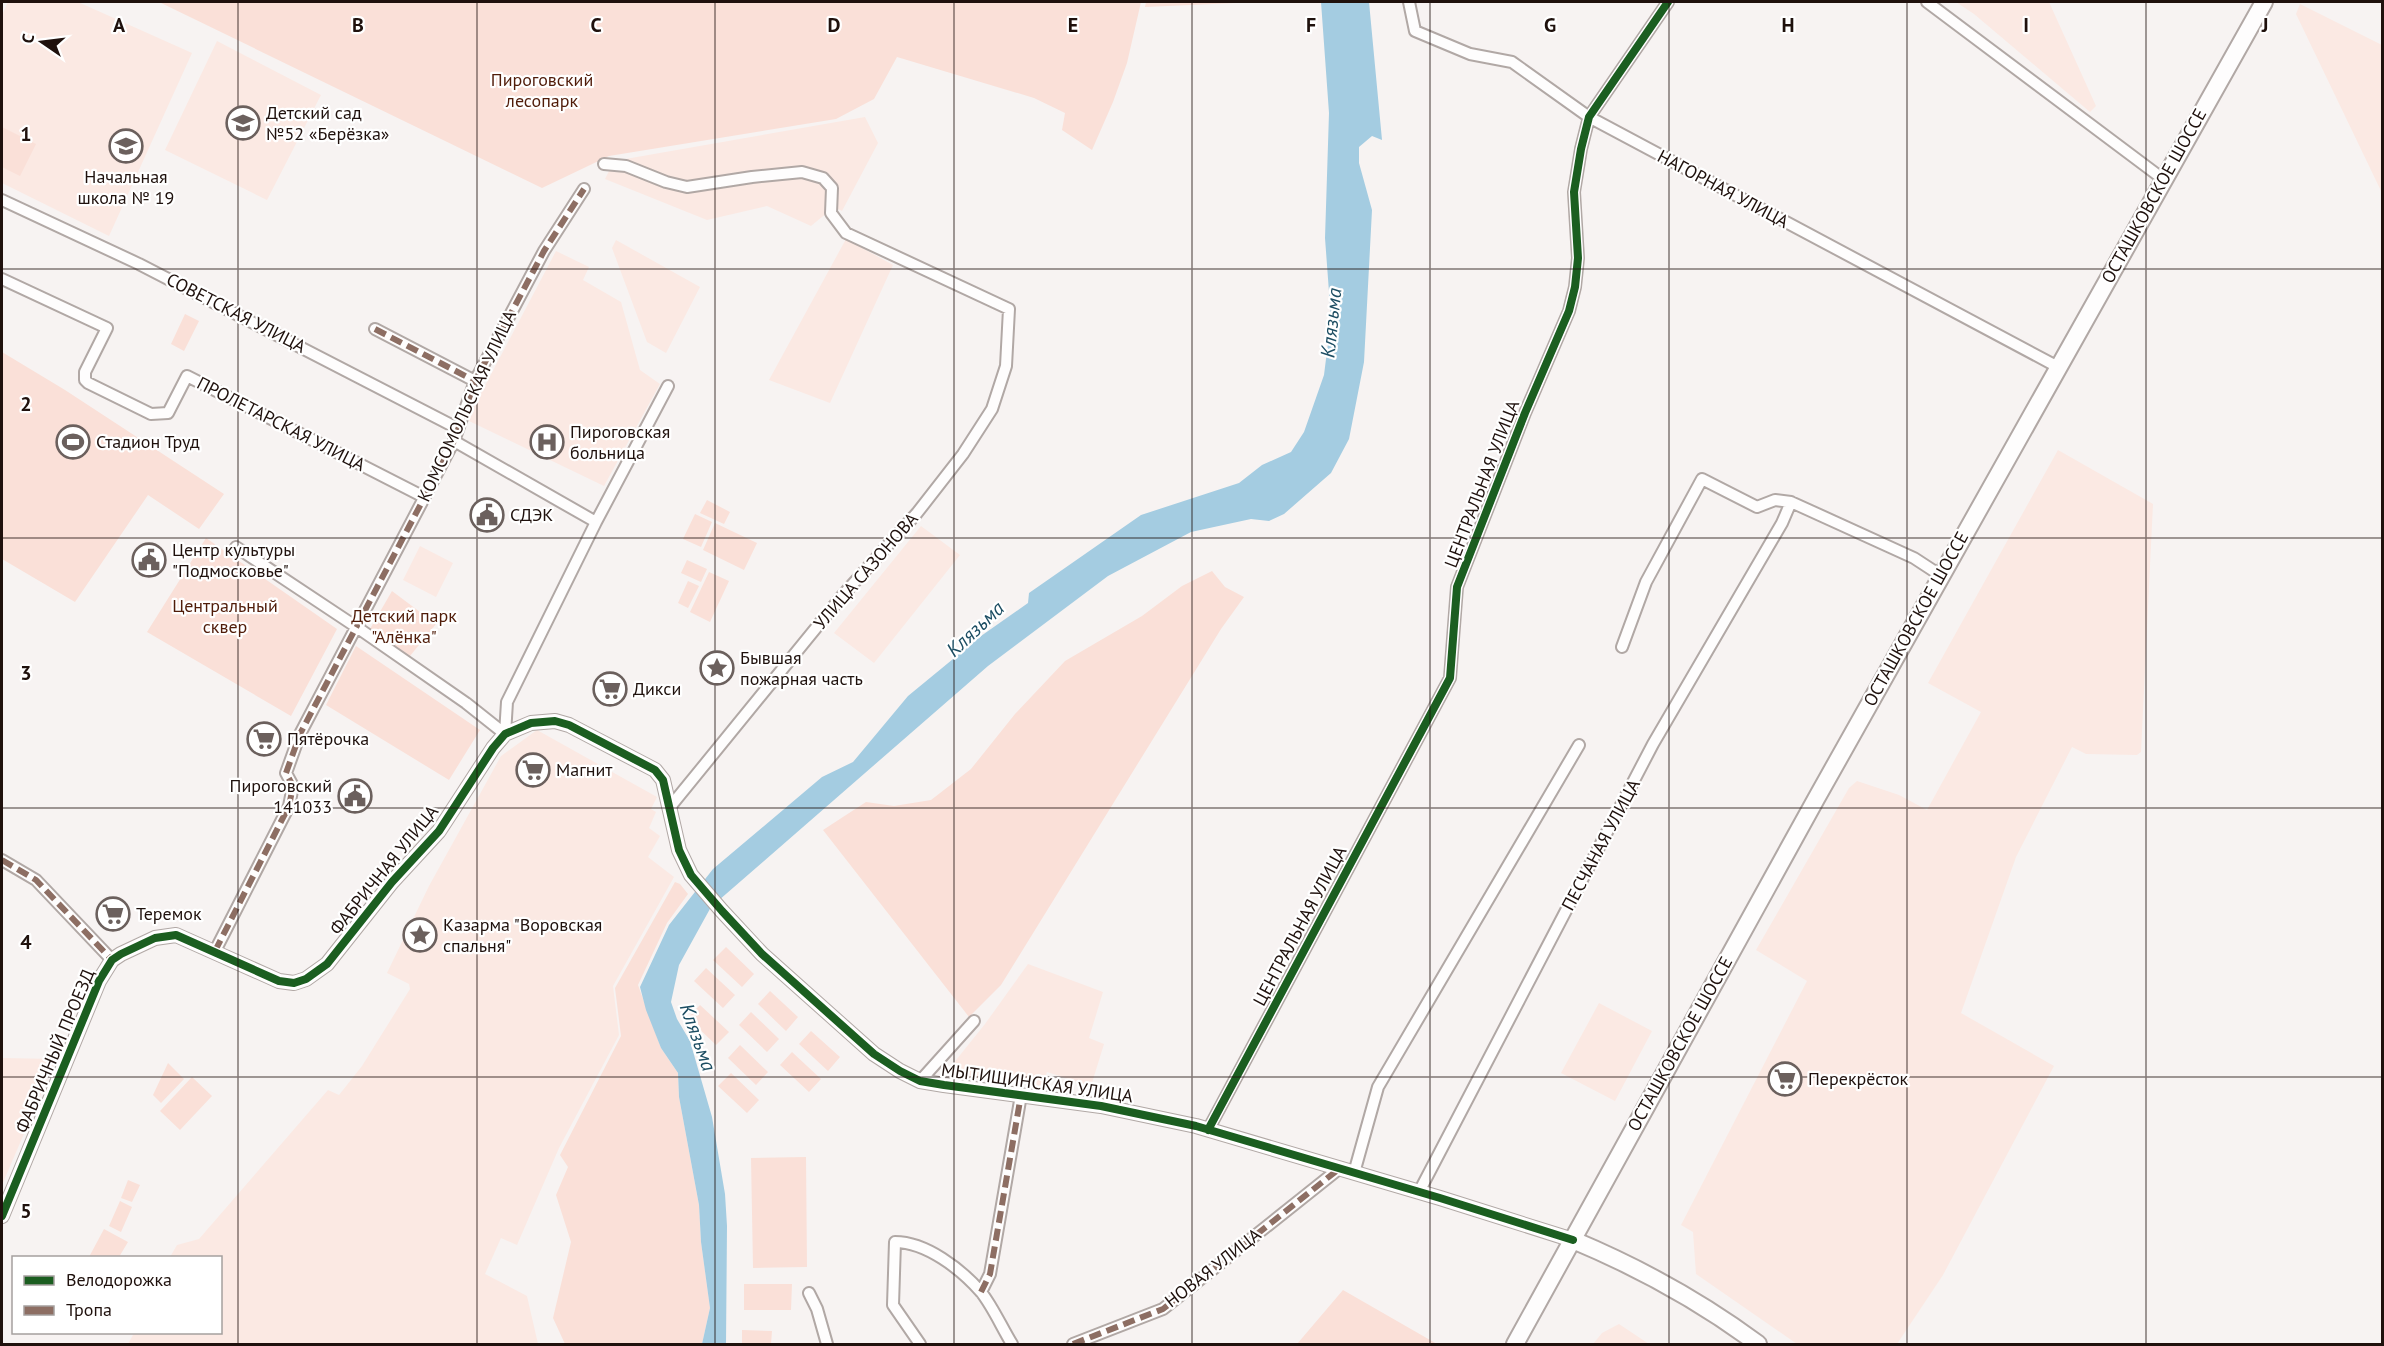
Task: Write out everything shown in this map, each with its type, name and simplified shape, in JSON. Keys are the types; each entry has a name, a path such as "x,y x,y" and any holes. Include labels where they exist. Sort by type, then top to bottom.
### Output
{"main road":[{"name":"ОСТАШКОВСКОЕ ШОССЕ","path":"1515,1344 1726,959 2264,2"},
{"path":"1573,1240 1664,1282 1719,1315 1750,1342"}],"street":[{"name":"НАГОРНАЯ УЛИЦА","path":"1409,2 1415,32 1470,54 1512,62 1589,117 2058,367"},
{"name":"ЦЕНТРАЛЬНАЯ УЛИЦА","path":"1208,1130 1450,678 1457,587 1525,413 1569,311 1575,287 1578,258 1575,192 1581,149 1589,117 1668,2"},
{"path":"1927,2 2163,179"},
{"name":"УЛИЦА САЗОНОВА","path":"604,164 626,166 666,182 687,187 802,172 823,178 832,188 831,213 846,233 1009,309 1006,366 992,409 963,454 917,513 842,596 670,807"},
{"name":"КОМСОМОЛЬСКАЯ УЛИЦА","path":"215,951 288,806 293,786 286,772 300,734 358,628 454,441 475,381 544,251 584,189"},
{"name":"СОВЕТСКАЯ УЛИЦА","path":"2,200 160,274 455,427 454,441"},
{"name":"ПРОЛЕТАРСКАЯ УЛИЦА","path":"2,279 107,328 85,372 85,380 88,383 151,414 168,413 187,376 424,498"},
{"path":"375,329 475,381"},
{"path":"505,734 507,702 596,522 668,386"},
{"path":"454,441 596,522"},
{"path":"1622,647 1646,582 1702,479 1757,507 1775,500 1791,502 1914,558 1940,576"},
{"name":"ПЕСЧАНАЯ УЛИЦА","path":"1419,1192 1653,744 1782,523 1791,502"},
{"path":"236,547 466,703 505,734"},
{"path":"505,734 531,723 555,721 569,725 655,770 663,780 670,807"},
{"name":"ФАБРИЧНАЯ УЛИЦА","path":"306,979 327,964 392,882 438,831 493,748 505,734"},
{"path":"1354,1173 1378,1087 1579,745"},
{"name":"МЫТИЩИНСКАЯ УЛИЦА","path":"670,807 679,850 691,874 722,911 762,954 874,1054 920,1081 1101,1106 1208,1130 1573,1240"},
{"path":"2,860 36,880 112,960"},
{"name":"ФАБРИЧНЫЙ ПРОЕЗД","path":"3,1209 99,981 112,960 155,938 176,935 279,981 294,982 306,979"},
{"path":"920,1081 974,1021"},
{"path":"981,1292 990,1274 1021,1095"},
{"name":"НОВАЯ УЛИЦА","path":"1073,1344 1163,1309 1340,1168"},
{"path":"920,1344 893,1305 895,1242 906,1242 940,1255 981,1292 1012,1344"},
{"path":"808,1293 817,1309 827,1344"}],"shaded area":[{"path":"8,2 78,2 192,53 109,236 2,183 2,15"},
{"path":"1956,2 2049,2 2096,106 2090,112 1974,14"},
{"path":"2300,4 2382,45 2382,193 2296,14"},
{"name":"Детский сад №52 «Берёзка»","path":"217,41 321,95 267,200 165,150"},
{"path":"865,117 878,143 842,211 834,207 811,226 767,206 707,220 605,179 614,161"},
{"path":"846,239 893,265 830,403 769,380"},
{"path":"616,240 700,287 666,353 647,342 612,248"},
{"path":"556,251 589,267 583,280 621,302 640,370 660,384 604,486 467,420"},
{"path":"2058,450 2153,504 2141,752 2137,755 2086,754 2072,747 2016,857 1961,1013 2054,1066 1943,1275 1897,1344 1797,1344 1696,1274 1693,1232 1681,1225 1807,981 1756,950 1849,788 1857,781 1899,795 1927,810 1981,712 1928,683"},
{"path":"921,526 960,555 874,663 834,633"},
{"path":"420,546 453,563 436,597 403,580"},
{"path":"537,730 657,797 651,809 656,812 649,828 660,836 648,857 674,877 613,986 619,1035 559,1148 517,1245 501,1238 485,1274 527,1296 538,1344 128,1344 133,1334 222,1334 222,1256 171,1256 177,1245 199,1239 328,1090 339,1095 362,1066 410,989 409,984 387,973 429,886 501,756"},
{"path":"1028,964 1103,992 1089,1038 1104,1044 1091,1086 1047,1072 1042,1086 944,1075 985,1024"},
{"path":"1599,1003 1652,1031 1615,1101 1561,1073"},
{"path":"2,1058 56,1059 2,1185"},
{"path":"1619,1324 1649,1344 1593,1344 1602,1333"}],"green space":[{"name":"Пироговский лесопарк","path":"159,2 1141,2 1127,63 1092,150 1062,130 1065,113 1034,98 897,57 874,99 836,119 609,156 542,188"},
{"path":"1146,2 1259,2 1145,7"},
{"path":"2,127 36,144 20,176 2,167"},
{"path":"185,314 199,321 184,351 171,344"},
{"name":"Стадион Труд","path":"2,352 65,390 224,494 199,529 148,495 75,602 2,559"},
{"path":"707,500 730,512 724,524 700,513"},
{"path":"695,514 712,522 701,547 683,539"},
{"path":"715,523 757,543 744,570 703,550"},
{"name":"Центральный сквер","path":"206,538 337,629 291,716 147,632"},
{"path":"687,560 707,569 701,582 681,573"},
{"path":"1212,571 1225,587 1244,597 1221,629 1001,985 969,1017 823,830 866,802 894,806 931,800 971,769 1015,714 1065,661 1142,616 1182,586"},
{"path":"709,572 729,581 710,622 690,612"},
{"path":"688,581 699,586 688,608 678,603"},
{"name":"Детский парк \"Алёнка\"","path":"392,591 436,624 410,656 370,629"},
{"path":"356,646 480,730 449,780 326,705"},
{"path":"675,882 680,884 688,894 667,923 638,985 661,1048 678,1073 679,1097 699,1205 701,1242 710,1308 702,1344 565,1344 553,1318 571,1242 556,1195 568,1167 560,1155 621,1036 615,988"},
{"path":"726,947 754,974 742,987 713,960"},
{"path":"706,968 735,995 723,1008 694,981"},
{"path":"770,991 798,1017 786,1031 758,1004"},
{"path":"700,1005 729,1032 716,1045 688,1018"},
{"path":"751,1012 779,1039 767,1052 739,1025"},
{"path":"811,1031 840,1057 828,1071 799,1044"},
{"path":"740,1045 768,1072 756,1085 728,1058"},
{"path":"792,1052 821,1079 809,1092 780,1065"},
{"path":"168,1063 184,1079 161,1103 153,1095"},
{"path":"731,1073 759,1100 747,1113 718,1086"},
{"path":"192,1077 212,1096 180,1130 160,1111"},
{"path":"806,1157 807,1267 753,1268 751,1158"},
{"path":"128,1180 140,1185 132,1202 121,1198"},
{"path":"120,1201 132,1207 121,1232 109,1226"},
{"path":"104,1229 128,1242 120,1256 90,1256"},
{"path":"744,1284 792,1284 791,1310 744,1310"},
{"path":"1343,1290 1437,1344 1297,1344"},
{"path":"742,1330 772,1331 771,1344 742,1344"}],"water":[{"name":"Клязьма","path":"1321,2 1369,2 1382,140 1372,136 1359,147 1359,163 1372,210 1364,362 1349,439 1331,473 1284,514 1269,521 1251,519 1191,532 1108,576 988,666 711,907 679,965 671,1002 677,1019 690,1041 712,1117 725,1194 726,1344 702,1344 710,1308 701,1242 699,1205 679,1097 678,1073 661,1048 646,1010 640,987 669,925 713,869 822,777 853,762 908,696 981,636 1028,603 1029,593 1141,515 1239,483 1262,465 1291,452 1304,432 1324,375 1331,319 1325,238 1329,113"}],"marked path":[{"path":"215,951 289,806 293,786 286,773 300,734 454,441 475,381 544,251 584,189"},
{"path":"375,329 475,381"},
{"path":"2,860 36,880 112,960"},
{"path":"981,1292 990,1274 1021,1095"},
{"path":"1073,1344 1163,1309 1340,1168"}],"cycle path":[{"path":"1208,1130 1450,678 1457,587 1525,413 1569,311 1575,287 1578,258 1574,192 1589,117 1668,2"},
{"path":"2,1216 99,981 112,960 155,938 176,935 279,981 294,983 306,979 327,964 392,882 439,831 493,748 505,734 531,723 555,721 569,725 655,770 663,780 679,850 691,875 762,954 874,1054 900,1071 920,1081 1101,1106 1196,1126 1573,1240"}],"place":[{"name":"Детский сад №52 «Берёзка»","path":"243,123"},
{"name":"Начальная школа № 19","path":"126,146"},
{"name":"Стадион Труд","path":"73,442"},
{"name":"Пироговская больница","path":"547,442"},
{"name":"СДЭК","path":"487,515"},
{"name":"Центр культуры \"Подмосковье\"","path":"149,560"},
{"name":"Бывшая пожарная часть","path":"717,668"},
{"name":"Дикси","path":"610,689"},
{"name":"Пятёрочка","path":"264,739"},
{"name":"Магнит","path":"533,770"},
{"name":"Пироговский 141033","path":"355,796"},
{"name":"Теремок","path":"113,914"},
{"name":"Казарма \"Воровская спальня\"","path":"420,935"},
{"name":"Перекрёсток","path":"1785,1079"}]}
